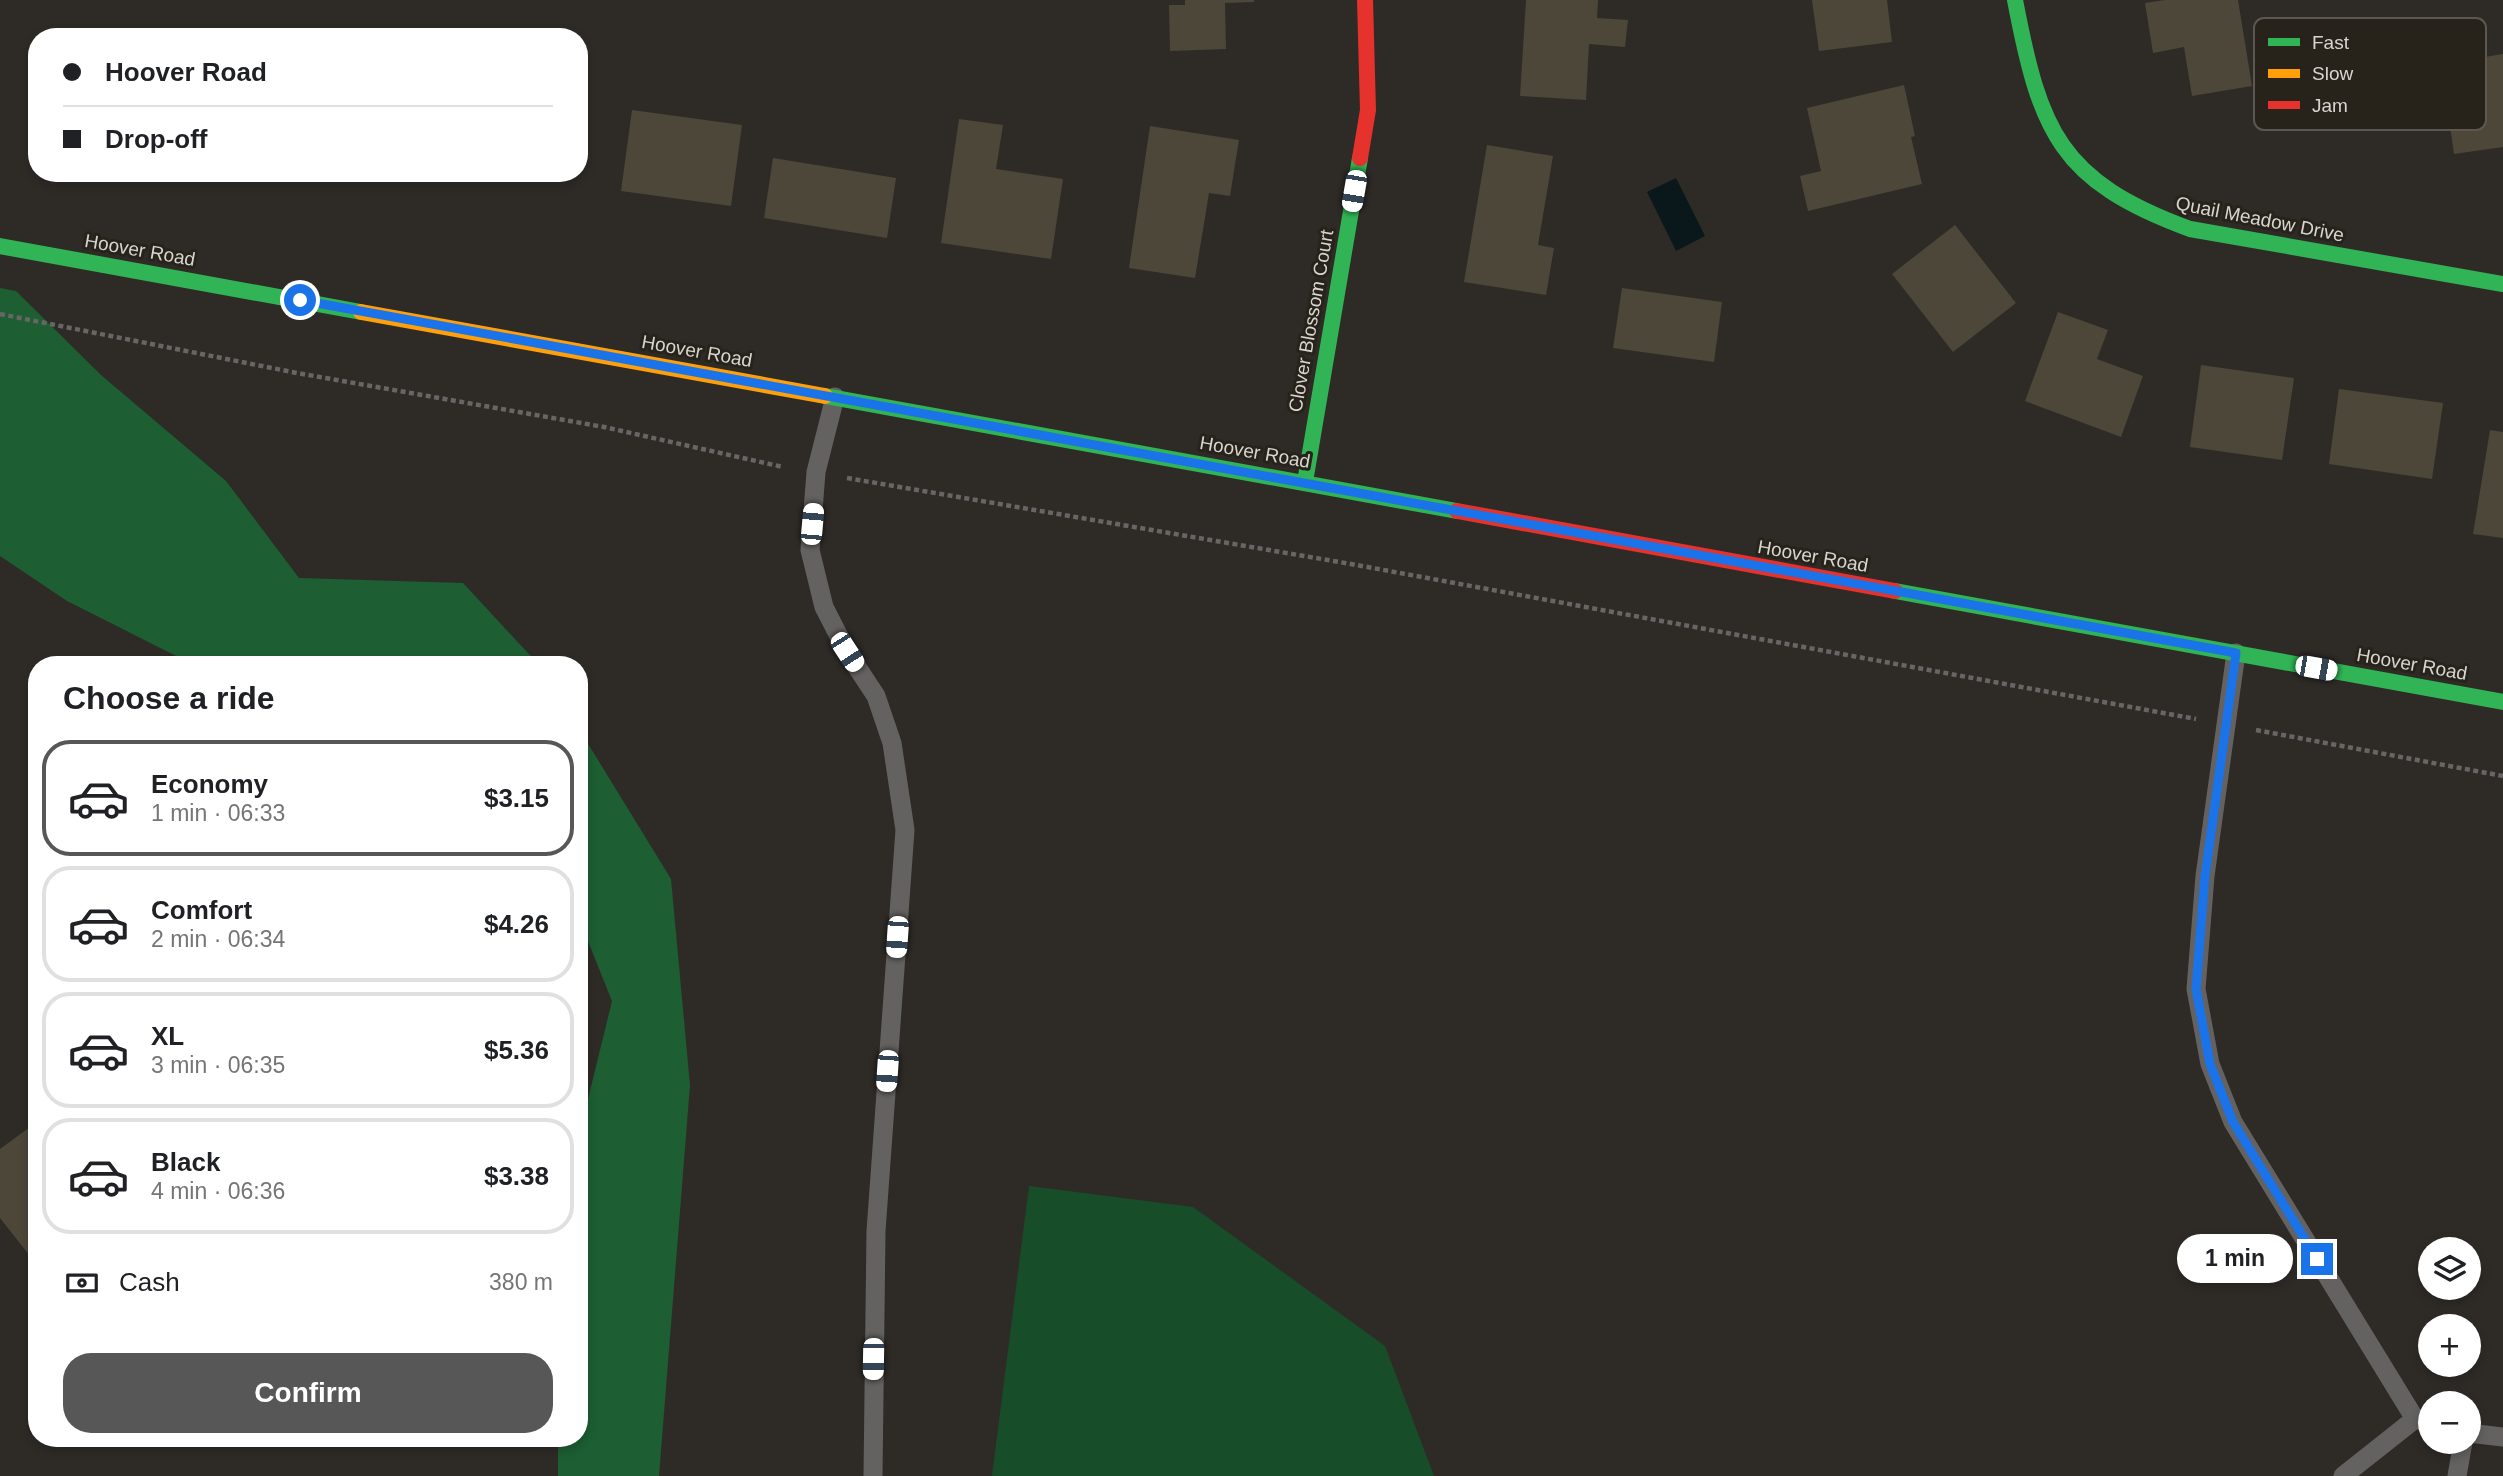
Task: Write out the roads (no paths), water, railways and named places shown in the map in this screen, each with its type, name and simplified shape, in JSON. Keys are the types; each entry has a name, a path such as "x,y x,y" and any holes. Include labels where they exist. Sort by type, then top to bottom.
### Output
{"main road":[{"name":"Clover Blossom Court","path":"1305,482 1368,110 1365,0"},
{"name":"Quail Meadow Drive","path":"2015,0 2026,62 2038,103 2057,139 2084,174 2115,197 2150,217 2190,229 2503,284"},
{"name":"Hoover Road","path":"0,246 2503,702"}],"lane":[{"path":"835,397 816,472 810,550 824,607 847,652 876,696 892,743 905,830 876,1231 873,1476"},
{"path":"2236,653 2205,876 2196,989 2210,1064 2233,1122 2418,1413"},
{"path":"2343,1476 2418,1424"},
{"path":"2481,1434 2503,1437"},
{"path":"2457,1476 2461,1454"}]}
